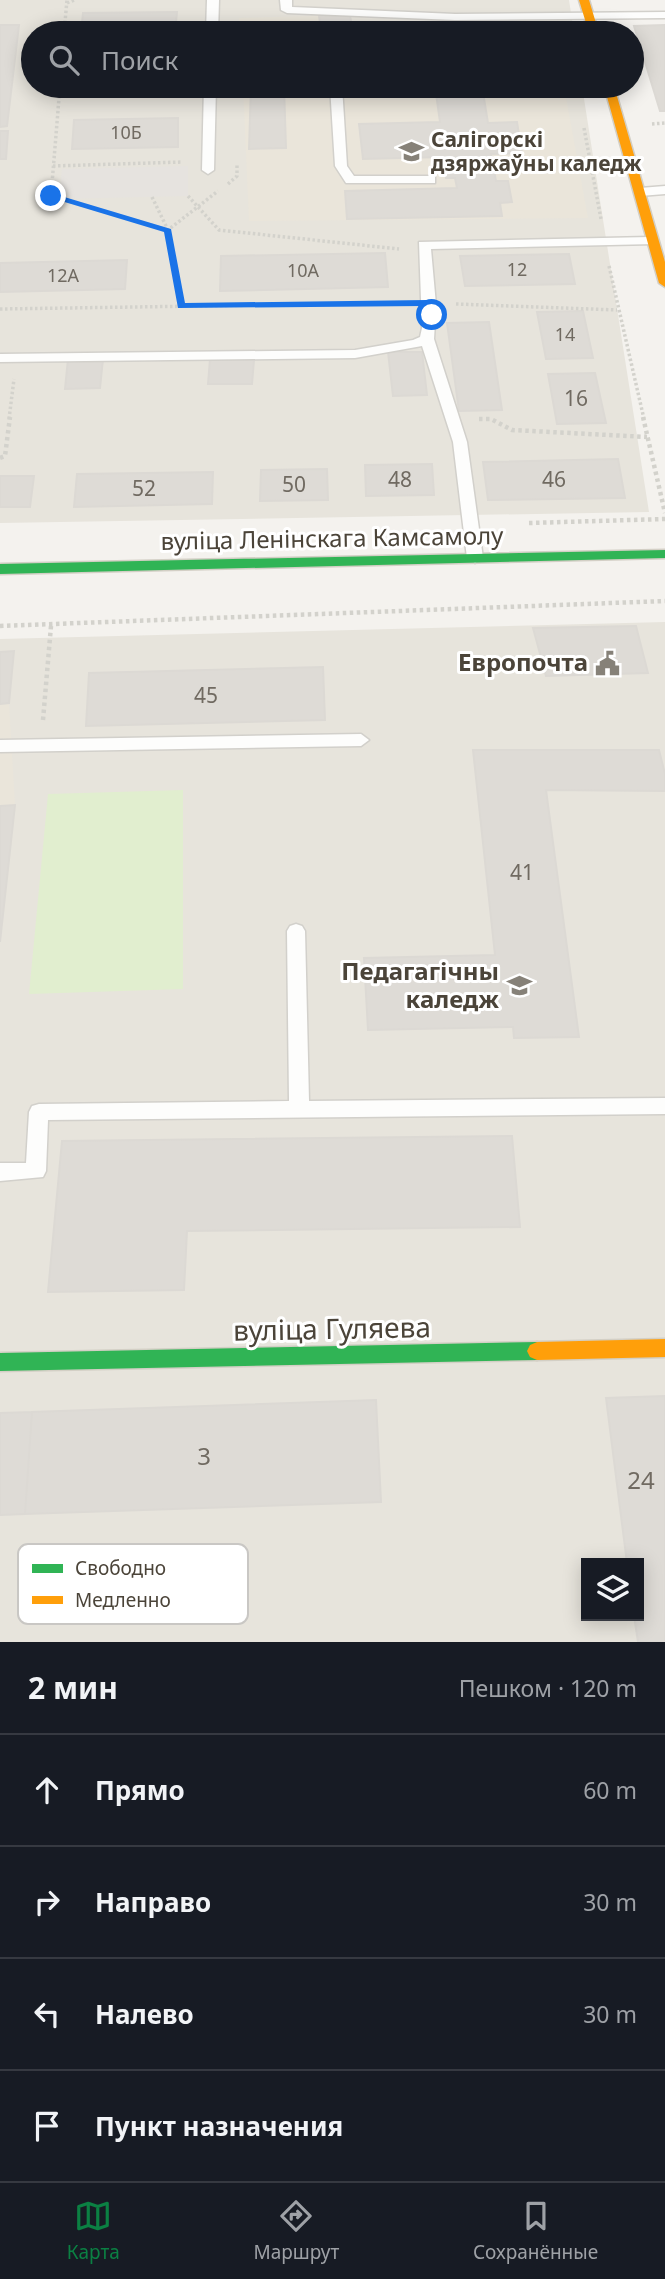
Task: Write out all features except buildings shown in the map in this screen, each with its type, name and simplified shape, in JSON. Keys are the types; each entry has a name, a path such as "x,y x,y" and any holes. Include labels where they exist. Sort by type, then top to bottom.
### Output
{"street":[{"path":"584,0 590,21"},
{"path":"613,98 640,192 650,241 665,283"},
{"name":"вуліца Ленінскага Камсамолу","path":"0,569 665,554"},
{"name":"вуліца Гуляева","path":"0,1362 665,1348"}],"lane":[{"path":"212,21 213,0"},
{"path":"286,0 287,10 455,17 665,15"},
{"path":"208,170 210,98"},
{"path":"337,98 341,166 350,180 431,180"},
{"path":"640,192 665,190"},
{"path":"475,558 460,442 427,339 432,315 427,303 424,246 650,241"},
{"path":"0,358 355,354 416,344 427,339"},
{"path":"0,746 361,740"},
{"path":"296,931 299,1109"},
{"path":"0,1172 36,1171 39,1112 665,1106"}],"path":[{"path":"66,21 67,1 74,0"},
{"path":"59,98 51,196 168,230"},
{"path":"583,124 617,310 665,513"},
{"path":"53,166 183,162"},
{"path":"188,196 219,230 382,246 424,254"},
{"path":"152,197 168,230 181,306"},
{"path":"0,309 427,303 617,310"},
{"path":"0,458 5,456 17,358"},
{"path":"452,417 491,419 512,430 647,437"},
{"path":"0,626 665,601"},
{"path":"41,745 51,626"}],"shaded area":[{"path":"0,0 569,0 572,21 21,21 21,98 584,98 649,512 0,523"},
{"path":"350,15 351,21 239,21 239,18"},
{"name":"Салігорскі дзяржаўны каледж","path":"244,98 566,98 588,218 249,221"},
{"path":"188,166 188,196 59,199 62,169"},
{"path":"665,622 665,1642 0,1642 0,639"},
{"path":"14,651 9,703 15,805 0,942 0,652"}],"green space":[{"path":"183,790 183,989 29,994 48,794"}],"traffic: fast":[{"path":"0,569 665,554"},
{"path":"0,1362 537,1351"}],"traffic: slow":[{"path":"584,0 590,21"},
{"path":"612,98 665,283"},
{"path":"537,1351 665,1348"}],"place":[{"name":"Салігорскі дзяржаўны каледж","path":"411,152"},
{"name":"Европочта","path":"608,663"},
{"name":"Педагагічны каледж","path":"519,986"}],"route":[{"path":"51,196 168,230 181,306 427,303 432,315"}]}
